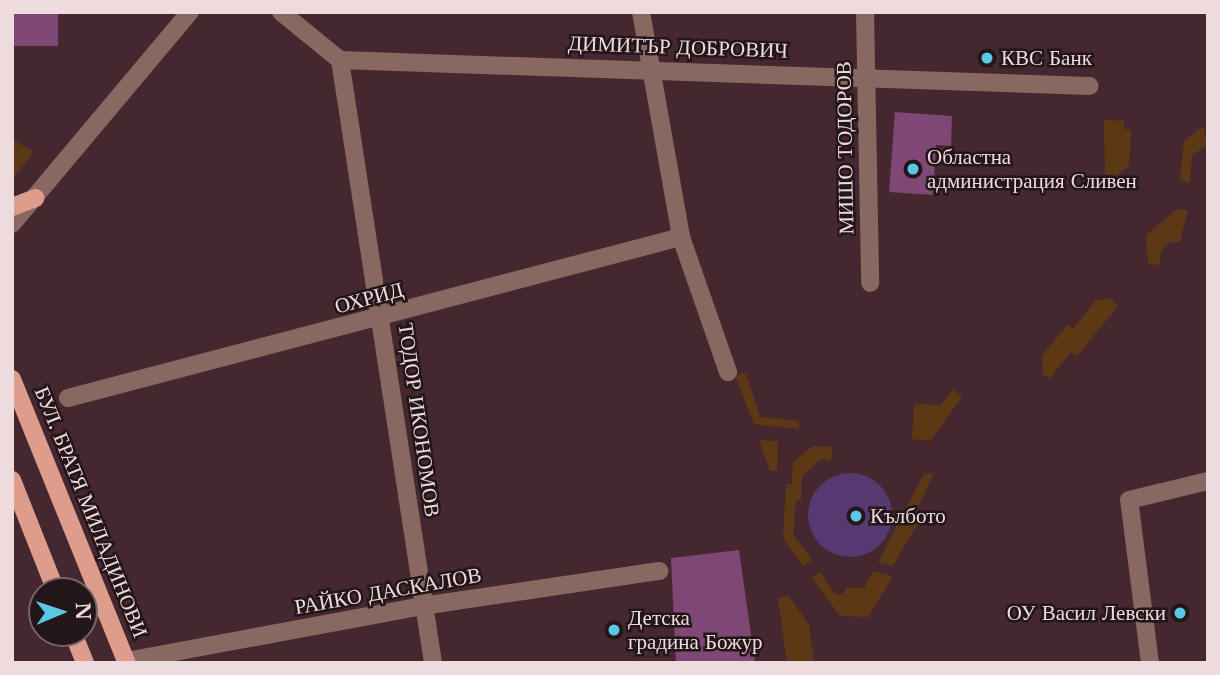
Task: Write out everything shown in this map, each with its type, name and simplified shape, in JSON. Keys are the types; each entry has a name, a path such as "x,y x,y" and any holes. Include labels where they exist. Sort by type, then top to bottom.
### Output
{"main road":[{"path":"12,207 35,198"},
{"name":"БУЛ. БРАТЯ МИЛАДИНОВИ","path":"12,379 126,662"},
{"path":"12,480 50,577"}],"street":[{"path":"12,224 190,12"},
{"path":"281,12 340,60"},
{"path":"640,12 681,237 728,372"},
{"name":"МИШО ТОДОРОВ","path":"865,12 870,283"},
{"name":"ДИМИТЪР ДОБРОВИЧ","path":"340,60 649,67 1090,86"},
{"name":"ТОДОР ИКОНОМОВ","path":"340,60 381,318 422,606 433,663"},
{"name":"ОХРИД","path":"68,398 381,318 681,237"},
{"path":"1150,663 1129,500 1208,481"},
{"name":"РАЙКО ДАСКАЛОВ","path":"126,662 422,606 659,571"}],"shaded area":[{"path":"1104,120 1124,121 1124,129 1131,130 1129,166 1117,175 1105,174"},
{"path":"1203,126 1208,145 1192,155 1190,182 1180,181 1184,141"},
{"path":"12,139 34,152 12,180"},
{"path":"1177,209 1188,210 1180,242 1171,242 1161,251 1159,265 1148,264 1146,235"},
{"path":"1111,299 1118,306 1077,356 1071,352 1049,379 1043,374 1042,356 1067,325 1073,329 1096,300"},
{"path":"746,373 760,417 799,421 799,429 754,424 735,376"},
{"path":"954,389 962,397 930,441 912,439 914,404 941,405"},
{"path":"759,440 778,441 777,471 770,471"},
{"path":"813,446 833,447 831,461 821,459 802,476 801,501 796,500 793,534 812,560 803,566 783,538 786,484 792,484 793,462"},
{"path":"850,473 873,480 885,492 892,515 885,538 873,550 850,557 827,550 815,538 808,515 815,492 827,480"},
{"path":"934,473 916,511 921,518 893,566 878,562 924,474"},
{"path":"873,571 893,576 868,617 840,616 812,578 820,572 835,594 843,594 846,588 864,588"},
{"path":"789,596 809,625 814,663 787,663 778,598"}],"building":[{"path":"14,12 58,12 58,46 14,46"},
{"name":"Областна администрация Сливен","path":"895,112 952,116 951,146 936,145 933,195 889,192"},
{"path":"739,550 755,663 676,663 671,558"}],"place":[{"name":"КВС Банк","path":"987,58"},
{"name":"Областна администрация Сливен","path":"913,169"},
{"name":"Кълбото","path":"856,516"},
{"name":"ОУ Васил Левски","path":"1180,613"},
{"name":"Детска градина Божур","path":"614,630"}]}
